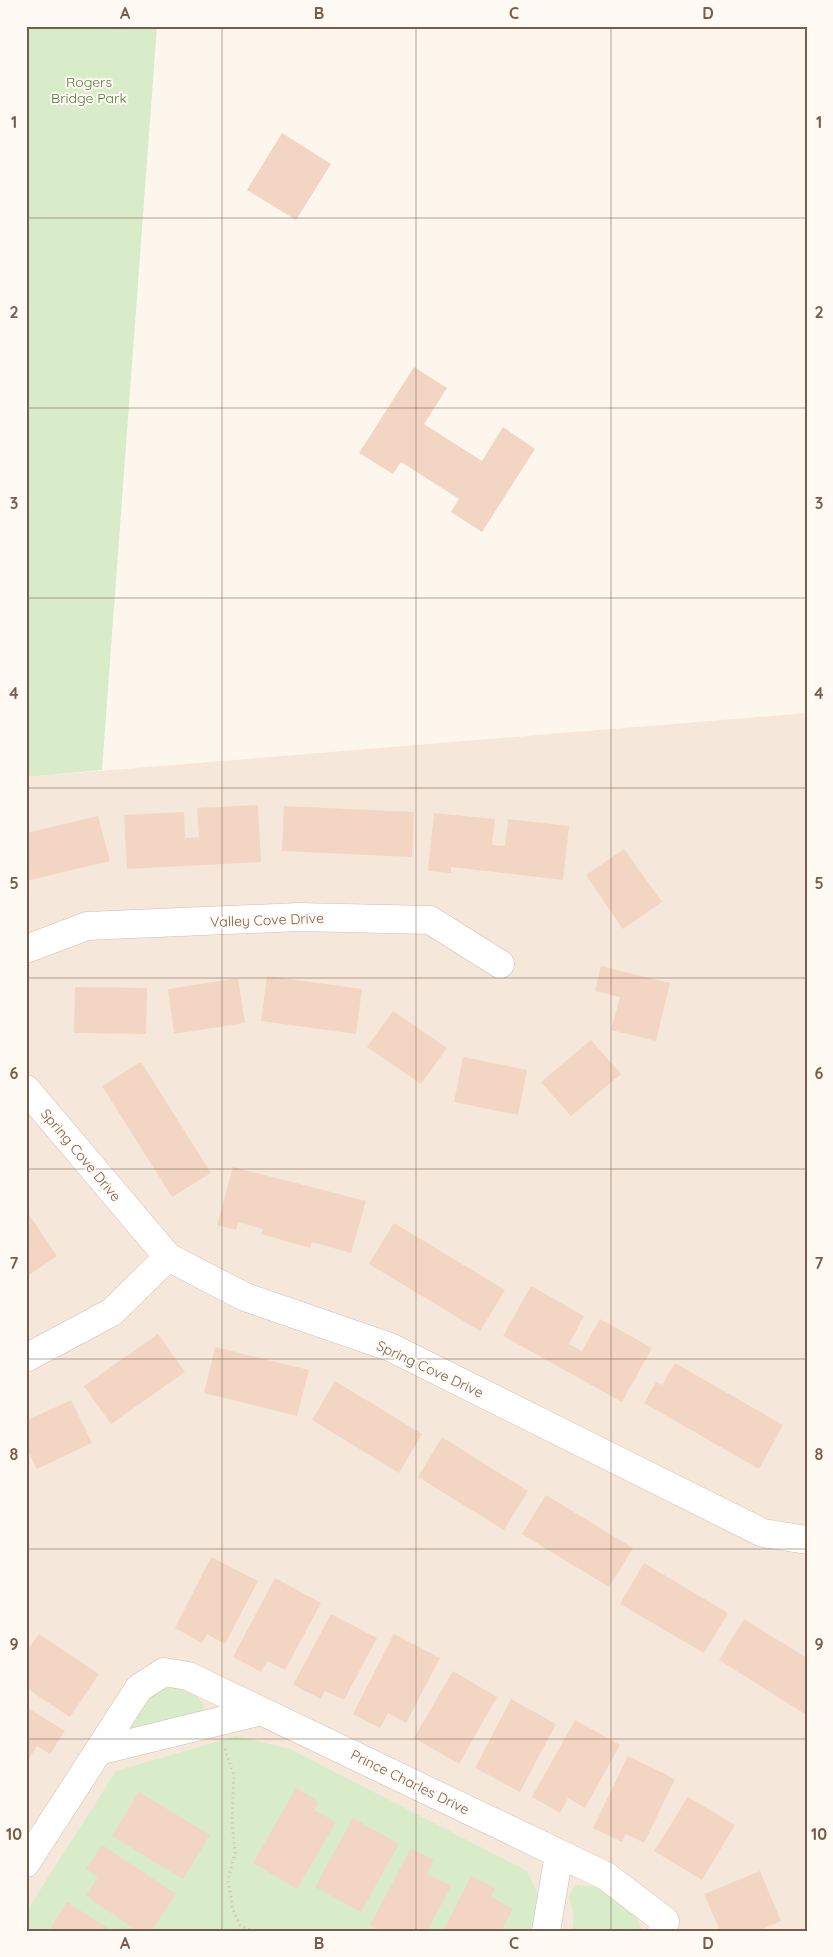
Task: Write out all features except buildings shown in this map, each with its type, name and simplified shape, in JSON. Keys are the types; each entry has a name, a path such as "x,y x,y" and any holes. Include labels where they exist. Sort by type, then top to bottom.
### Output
{"street":[{"name":"Valley Cove Drive","path":"26,949 87,926 299,917 430,920 500,964"},
{"name":"Spring Cove Drive","path":"26,1089 168,1257 245,1296 390,1347 763,1533 807,1540"},
{"path":"26,1358 112,1312 168,1257"},
{"name":"Prince Charles Drive","path":"26,1863 139,1688 164,1672 188,1676 606,1876 665,1921 662,1931"},
{"path":"98,1751 261,1711"},
{"path":"546,1931 559,1854"}],"path":[{"path":"216,1722 234,1775 232,1821 235,1853 228,1880 230,1895 233,1910 240,1925 252,1931"}],"shaded area":[{"path":"807,713 807,1931 26,1931 26,777"}],"green space":[{"name":"Rogers Bridge Park","path":"26,26 157,26 102,770 26,777"},
{"path":"177,1686 195,1694 204,1706 201,1715 130,1733 128,1727 153,1691"},
{"path":"236,1736 290,1749 527,1871 541,1900 536,1931 26,1931 26,1912 116,1771"},
{"path":"575,1885 597,1887 633,1909 642,1931 572,1931 574,1917 569,1896"}]}
